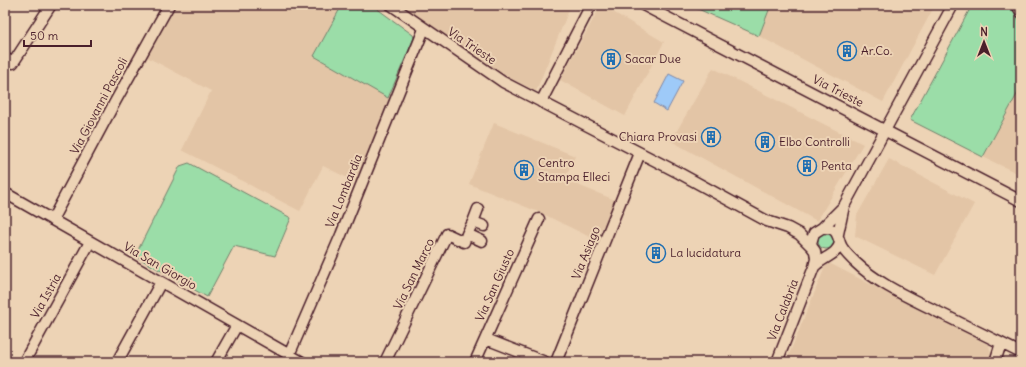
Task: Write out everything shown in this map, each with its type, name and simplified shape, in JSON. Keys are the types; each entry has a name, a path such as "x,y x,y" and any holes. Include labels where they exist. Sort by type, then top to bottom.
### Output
{"street":[{"path":"9,61 51,5"},
{"name":"Via Giovanni Pascoli","path":"52,220 169,5"},
{"name":"Via Trieste","path":"391,5 503,82 767,220 788,228"},
{"path":"541,102 591,5"},
{"name":"Via Trieste","path":"643,5 1021,201"},
{"path":"814,267 816,259 812,238 819,229 844,206 953,5"},
{"path":"1017,5 1021,12"},
{"name":"Via Lombardia","path":"287,358 341,235 424,29"},
{"name":"Via Asiago","path":"556,362 640,154"},
{"name":"Via San Giorgio","path":"5,193 237,325 287,358 302,362"},
{"path":"814,267 819,261 839,248 844,206"},
{"path":"478,209 467,234 482,241"},
{"name":"Via San Giusto","path":"475,362 539,219"},
{"path":"473,222 484,226"},
{"path":"788,228 831,228 839,239 844,251 854,262 871,276 906,296 1021,353"},
{"path":"788,228 798,234 813,249 823,256 830,255 854,262"},
{"name":"Via San Marco","path":"385,362 448,234 464,242 467,234"},
{"name":"Via Istria","path":"24,362 90,242"},
{"name":"Via Calabria","path":"777,362 814,267"},
{"path":"117,362 161,282"},
{"path":"216,362 237,325"},
{"path":"486,339 545,362"},
{"path":"995,362 1002,343"}],"shaded area":[{"path":"171,5 342,5 314,56 393,100 360,184 323,166 300,211 182,150 211,91 143,55"},
{"path":"397,5 571,5 536,91 494,70"},
{"path":"601,5 664,42 625,116 560,80"},
{"path":"771,5 935,5 883,102 759,36"},
{"path":"713,68 863,144 817,221 671,141"},
{"path":"1021,87 1021,175 983,157"},
{"path":"494,123 575,156 565,180 620,202 594,239 541,213 469,184"},
{"path":"889,159 974,204 935,275 855,236 857,215"},
{"path":"827,262 989,345 991,355 988,362 786,362"}],"green space":[{"path":"342,5 372,5 413,35 414,38 388,98 314,56"},
{"path":"689,5 771,5 759,36"},
{"path":"993,5 1011,5 1021,24 1021,87 983,157 910,120 971,7 988,10"},
{"path":"189,163 291,218 275,256 234,246 207,297 135,256 180,166"},
{"path":"826,233 833,238 834,241 829,248 826,249 819,244 818,241 823,234"}],"water":[{"path":"669,74 683,81 667,111 654,103"}],"place":[{"name":"Ar.Co.","path":"847,51"},
{"name":"Sacar Due","path":"611,59"},
{"name":"Chiara Provasi","path":"711,137"},
{"name":"Elbo Controlli","path":"765,142"},
{"name":"Penta","path":"807,166"},
{"name":"Centro Stampa Elleci","path":"524,170"},
{"name":"La lucidatura","path":"656,253"}]}
